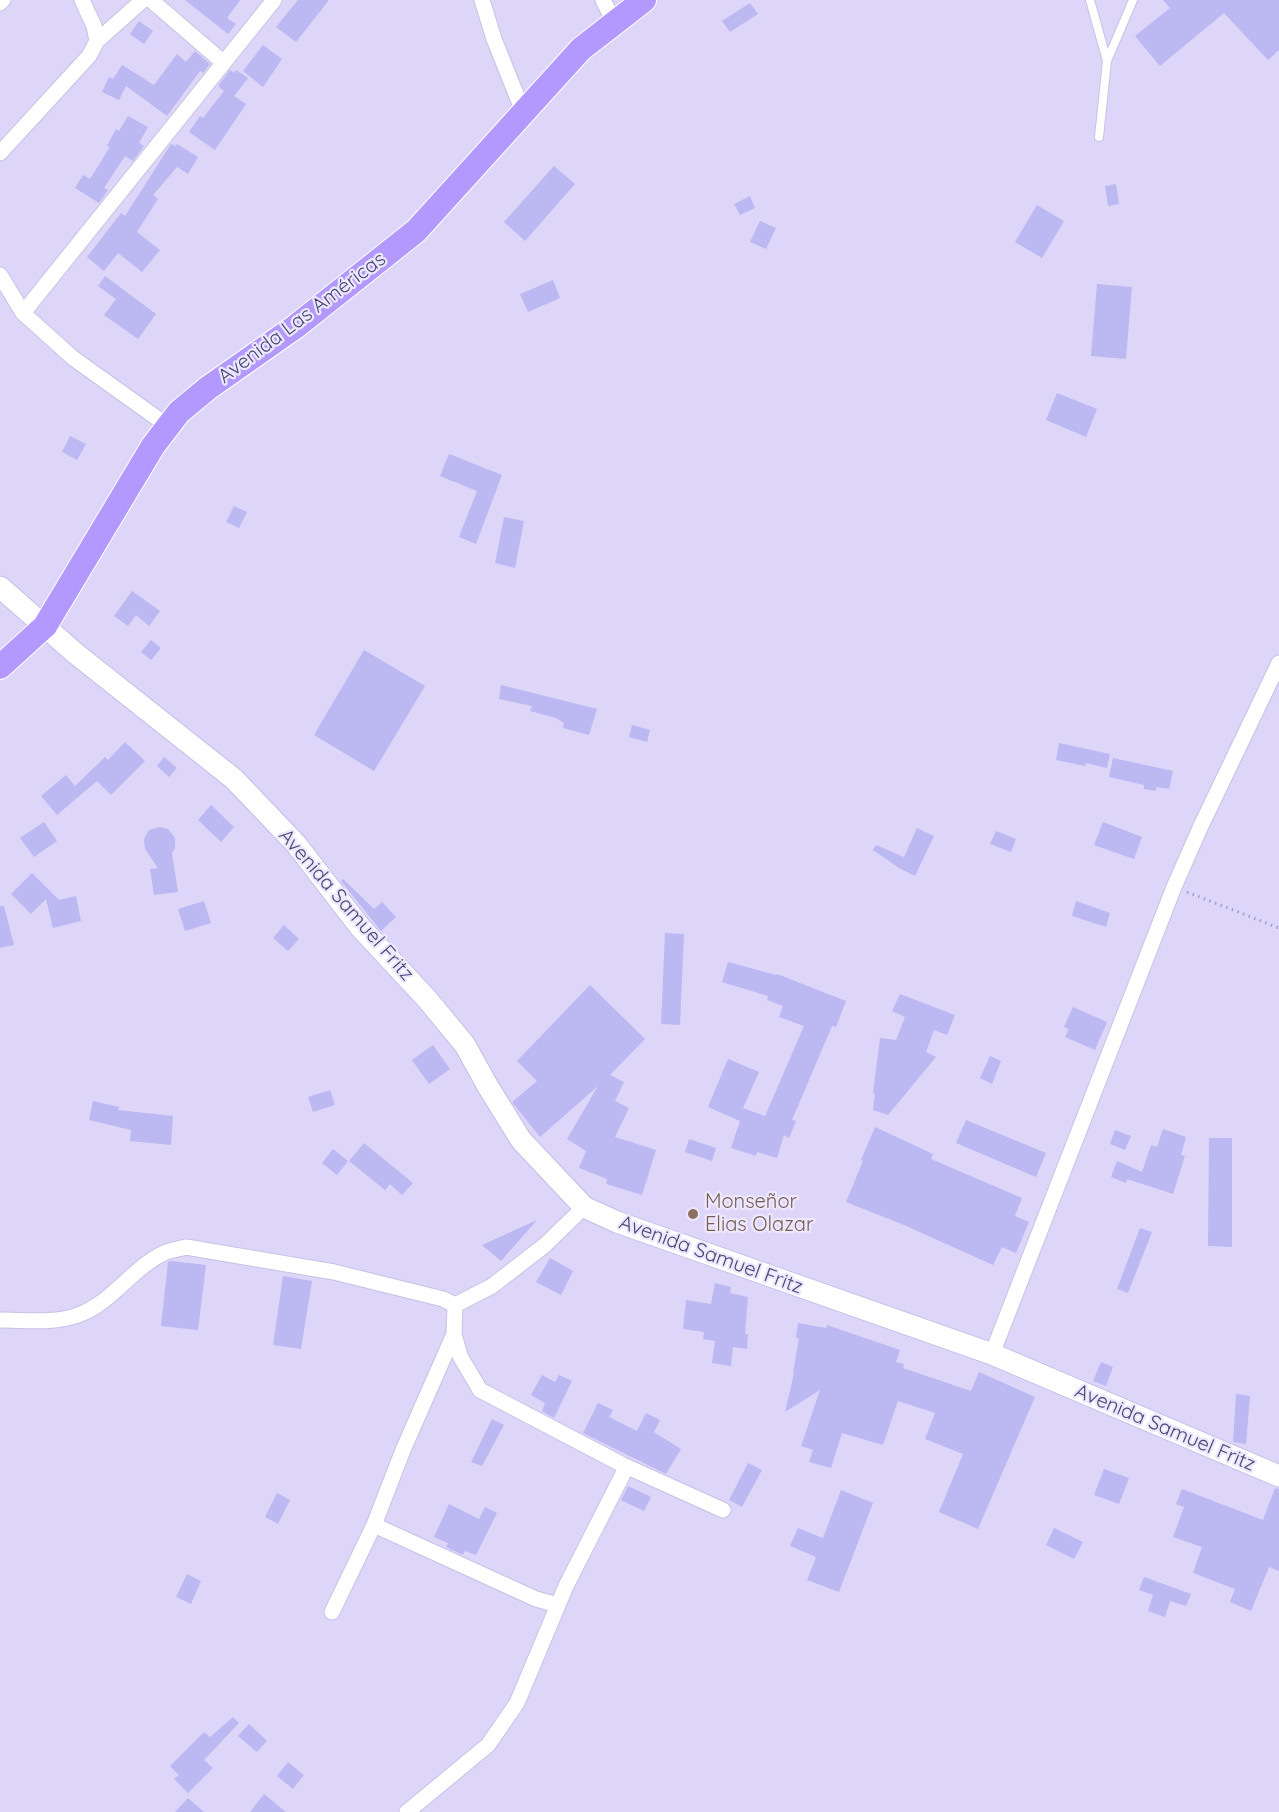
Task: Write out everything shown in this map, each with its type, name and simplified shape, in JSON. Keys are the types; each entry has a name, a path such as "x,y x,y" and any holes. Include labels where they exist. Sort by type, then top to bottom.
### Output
{"main road":[{"name":"Avenida Las Américas","path":"0,667 45,626 153,446 179,412 208,388 295,327 416,231 581,49 644,0"}],"street":[{"path":"82,0 94,26 97,41"},
{"path":"0,153 89,56 97,41 142,0"},
{"path":"152,0 224,63"},
{"path":"23,313 273,0"},
{"path":"482,0 494,39 524,114"},
{"path":"603,0 614,22"},
{"path":"0,275 23,313 73,358 168,426"},
{"name":"Avenida Samuel Fritz","path":"0,587 75,653 234,778 296,844 360,927 427,999 465,1045 521,1140 584,1207 617,1222 992,1354 1279,1476"},
{"path":"992,1354 1174,887 1279,663"},
{"path":"455,1305 492,1287 545,1245 584,1207"},
{"path":"0,1320 56,1321 79,1315 98,1305 152,1260 165,1252 186,1247 334,1272 442,1299 455,1305"},
{"path":"455,1305 454,1334 460,1356 480,1390 623,1465 723,1510"},
{"path":"332,1612 374,1525 403,1450 454,1334"},
{"path":"407,1812 488,1745 517,1702 558,1605 624,1472 623,1465"},
{"path":"374,1525 536,1599 558,1605"}],"lane":[{"path":"1090,0 1107,61"},
{"path":"1099,137 1107,61 1133,0"}],"path":[{"path":"1174,887 1279,928"}],"shaded area":[{"path":"0,0 1279,0 1279,1812 0,1812"}],"building":[{"path":"185,0 240,0 227,18 236,24 228,34"},
{"path":"298,0 329,0 296,42 276,27"},
{"path":"1163,0 1279,0 1279,50 1268,60 1224,13 1160,66 1135,36 1170,8"},
{"path":"750,3 758,14 730,32 722,21"},
{"path":"139,21 153,31 144,44 130,34"},
{"path":"263,45 282,59 263,87 243,71"},
{"path":"195,51 210,64 203,73 200,71 167,116 126,86 119,100 102,92 109,77 113,79 122,65 154,85 177,54 186,62"},
{"path":"230,70 234,73 236,70 248,78 234,96 246,104 215,150 189,132 200,116 203,118 224,91 218,86"},
{"path":"128,116 148,127 139,143 144,146 133,161 125,156 104,188 108,190 99,203 75,188 83,175 90,179 110,147 107,146 116,129 119,131"},
{"path":"171,144 175,146 177,144 198,157 188,174 177,167 153,195 158,199 137,232 160,250 142,272 118,253 104,271 87,257 121,213 125,216"},
{"path":"554,166 575,184 525,241 504,222"},
{"path":"1116,184 1119,204 1108,206 1105,186"},
{"path":"750,196 755,208 740,215 734,204"},
{"path":"1037,205 1064,221 1042,258 1015,242"},
{"path":"760,221 776,228 766,249 750,242"},
{"path":"105,276 156,314 138,339 104,315 116,299 98,286"},
{"path":"553,280 560,298 528,312 520,294"},
{"path":"1097,284 1132,287 1126,359 1091,356"},
{"path":"1057,393 1097,409 1086,437 1046,420"},
{"path":"70,436 86,444 77,460 62,452"},
{"path":"449,454 502,475 476,544 459,537 477,491 440,476"},
{"path":"234,506 247,512 239,528 226,522"},
{"path":"504,517 524,521 515,568 495,563"},
{"path":"132,591 160,611 149,626 136,615 128,626 114,616"},
{"path":"151,640 161,648 151,660 141,652"},
{"path":"364,650 425,686 374,771 314,735"},
{"path":"501,685 597,709 589,735 563,728 564,723 556,718 530,711 532,706 499,699"},
{"path":"632,725 650,730 647,742 629,737"},
{"path":"125,742 145,761 111,795 97,781 57,815 41,796 66,775 75,786 105,757 108,760"},
{"path":"1059,743 1110,754 1107,768 1056,760"},
{"path":"164,757 177,768 169,777 157,766"},
{"path":"1113,758 1173,771 1169,789 1156,787 1156,791 1144,789 1144,785 1109,777"},
{"path":"211,805 234,827 221,842 198,820"},
{"path":"44,822 57,841 34,857 20,838"},
{"path":"1103,822 1142,837 1134,859 1094,845"},
{"path":"159,827 168,829 175,838 175,848 172,853 178,892 154,895 150,869 158,868 145,849 144,839 149,830"},
{"path":"917,828 934,836 915,876 873,850 876,845 904,857"},
{"path":"996,831 1016,839 1011,852 990,844"},
{"path":"32,873 59,900 76,896 81,921 53,928 46,899 31,914 11,894"},
{"path":"343,879 374,909 382,902 396,917 381,931 341,881"},
{"path":"204,901 211,923 185,931 178,909"},
{"path":"1076,901 1110,913 1106,927 1072,916"},
{"path":"0,906 4,906 14,945 0,948"},
{"path":"284,925 299,939 288,951 273,938"},
{"path":"665,933 684,934 680,1025 661,1024"},
{"path":"728,962 777,974 846,1001 836,1027 832,1026 792,1120 796,1121 789,1138 784,1135 777,1158 757,1152 756,1156 731,1148 740,1121 708,1107 728,1059 759,1072 743,1108 765,1116 804,1026 779,1017 783,1006 767,1000 768,996 722,982"},
{"path":"590,985 645,1039 610,1075 624,1082 615,1101 629,1108 615,1137 656,1150 642,1195 606,1184 607,1179 579,1168 586,1151 567,1139 598,1086 540,1137 512,1102 537,1081 517,1061"},
{"path":"900,994 955,1015 947,1035 934,1030 926,1052 936,1057 888,1115 873,1110 875,1094 873,1093 880,1038 896,1040 905,1017 892,1011"},
{"path":"1073,1007 1107,1022 1095,1050 1065,1037 1069,1029 1064,1027"},
{"path":"433,1045 450,1069 429,1084 412,1060"},
{"path":"990,1056 1001,1061 992,1084 980,1078"},
{"path":"330,1090 335,1105 313,1112 308,1097"},
{"path":"93,1101 119,1107 118,1110 173,1116 171,1145 130,1141 131,1130 89,1120"},
{"path":"966,1120 1046,1153 1036,1177 956,1143"},
{"path":"875,1127 933,1154 931,1159 1022,1198 1015,1216 1029,1222 1016,1253 1002,1247 993,1265 846,1202"},
{"path":"1163,1129 1186,1137 1181,1155 1185,1156 1173,1194 1127,1179 1126,1183 1111,1177 1117,1161 1142,1172 1151,1145 1157,1147"},
{"path":"1115,1130 1131,1136 1125,1150 1110,1144"},
{"path":"1209,1138 1232,1138 1232,1247 1208,1246"},
{"path":"689,1139 716,1148 712,1161 685,1152"},
{"path":"364,1143 413,1183 402,1195 390,1184 385,1190 349,1161"},
{"path":"333,1149 348,1161 337,1175 322,1163"},
{"path":"537,1220 501,1261 482,1245"},
{"path":"1140,1228 1152,1232 1128,1293 1117,1289"},
{"path":"550,1258 573,1271 561,1295 536,1282"},
{"path":"168,1262 206,1265 198,1330 161,1326"},
{"path":"283,1276 312,1281 301,1349 273,1345"},
{"path":"715,1283 731,1287 730,1293 748,1297 745,1334 748,1334 747,1349 733,1347 731,1366 712,1363 715,1341 703,1339 704,1332 683,1329 686,1300 711,1304"},
{"path":"798,1323 826,1328 827,1325 900,1350 896,1362 904,1364 903,1368 971,1391 979,1372 1035,1397 978,1529 939,1512 963,1454 925,1439 935,1413 898,1401 883,1445 842,1433 831,1468 809,1462 813,1450 801,1446 820,1390 785,1412 794,1373 799,1338 796,1338"},
{"path":"1101,1362 1113,1367 1106,1386 1093,1381"},
{"path":"542,1375 555,1382 559,1375 572,1381 554,1418 542,1411 545,1403 531,1395"},
{"path":"1236,1394 1250,1396 1246,1444 1233,1442"},
{"path":"598,1403 613,1410 609,1417 637,1431 646,1413 660,1420 654,1432 681,1449 666,1474 583,1433"},
{"path":"492,1419 504,1425 482,1466 471,1462"},
{"path":"748,1463 762,1470 742,1507 729,1500"},
{"path":"1104,1469 1129,1478 1119,1504 1094,1495"},
{"path":"628,1486 651,1497 644,1511 621,1500"},
{"path":"1275,1488 1279,1489 1279,1571 1269,1567 1251,1611 1230,1602 1235,1589 1193,1573 1202,1547 1173,1537 1184,1507 1176,1504 1182,1489 1263,1520"},
{"path":"841,1490 873,1503 839,1592 807,1580 816,1557 790,1546 798,1528 823,1538"},
{"path":"277,1493 290,1500 278,1524 265,1517"},
{"path":"449,1504 479,1519 485,1507 497,1513 476,1555 465,1551 463,1555 446,1547 448,1543 434,1537"},
{"path":"1054,1528 1083,1542 1074,1559 1046,1545"},
{"path":"187,1574 201,1581 191,1604 176,1597"},
{"path":"1144,1577 1191,1594 1186,1606 1170,1601 1165,1617 1148,1611 1153,1595 1139,1590"},
{"path":"233,1717 239,1723 204,1760 213,1768 188,1793 174,1779 179,1775 170,1766 204,1732 210,1737"},
{"path":"249,1724 267,1741 257,1752 238,1736"},
{"path":"288,1762 304,1775 293,1789 277,1776"},
{"path":"264,1794 286,1812 250,1812"},
{"path":"188,1798 204,1812 175,1812"}],"place":[{"name":"Monseñor Elias Olazar","path":"693,1214"}]}
